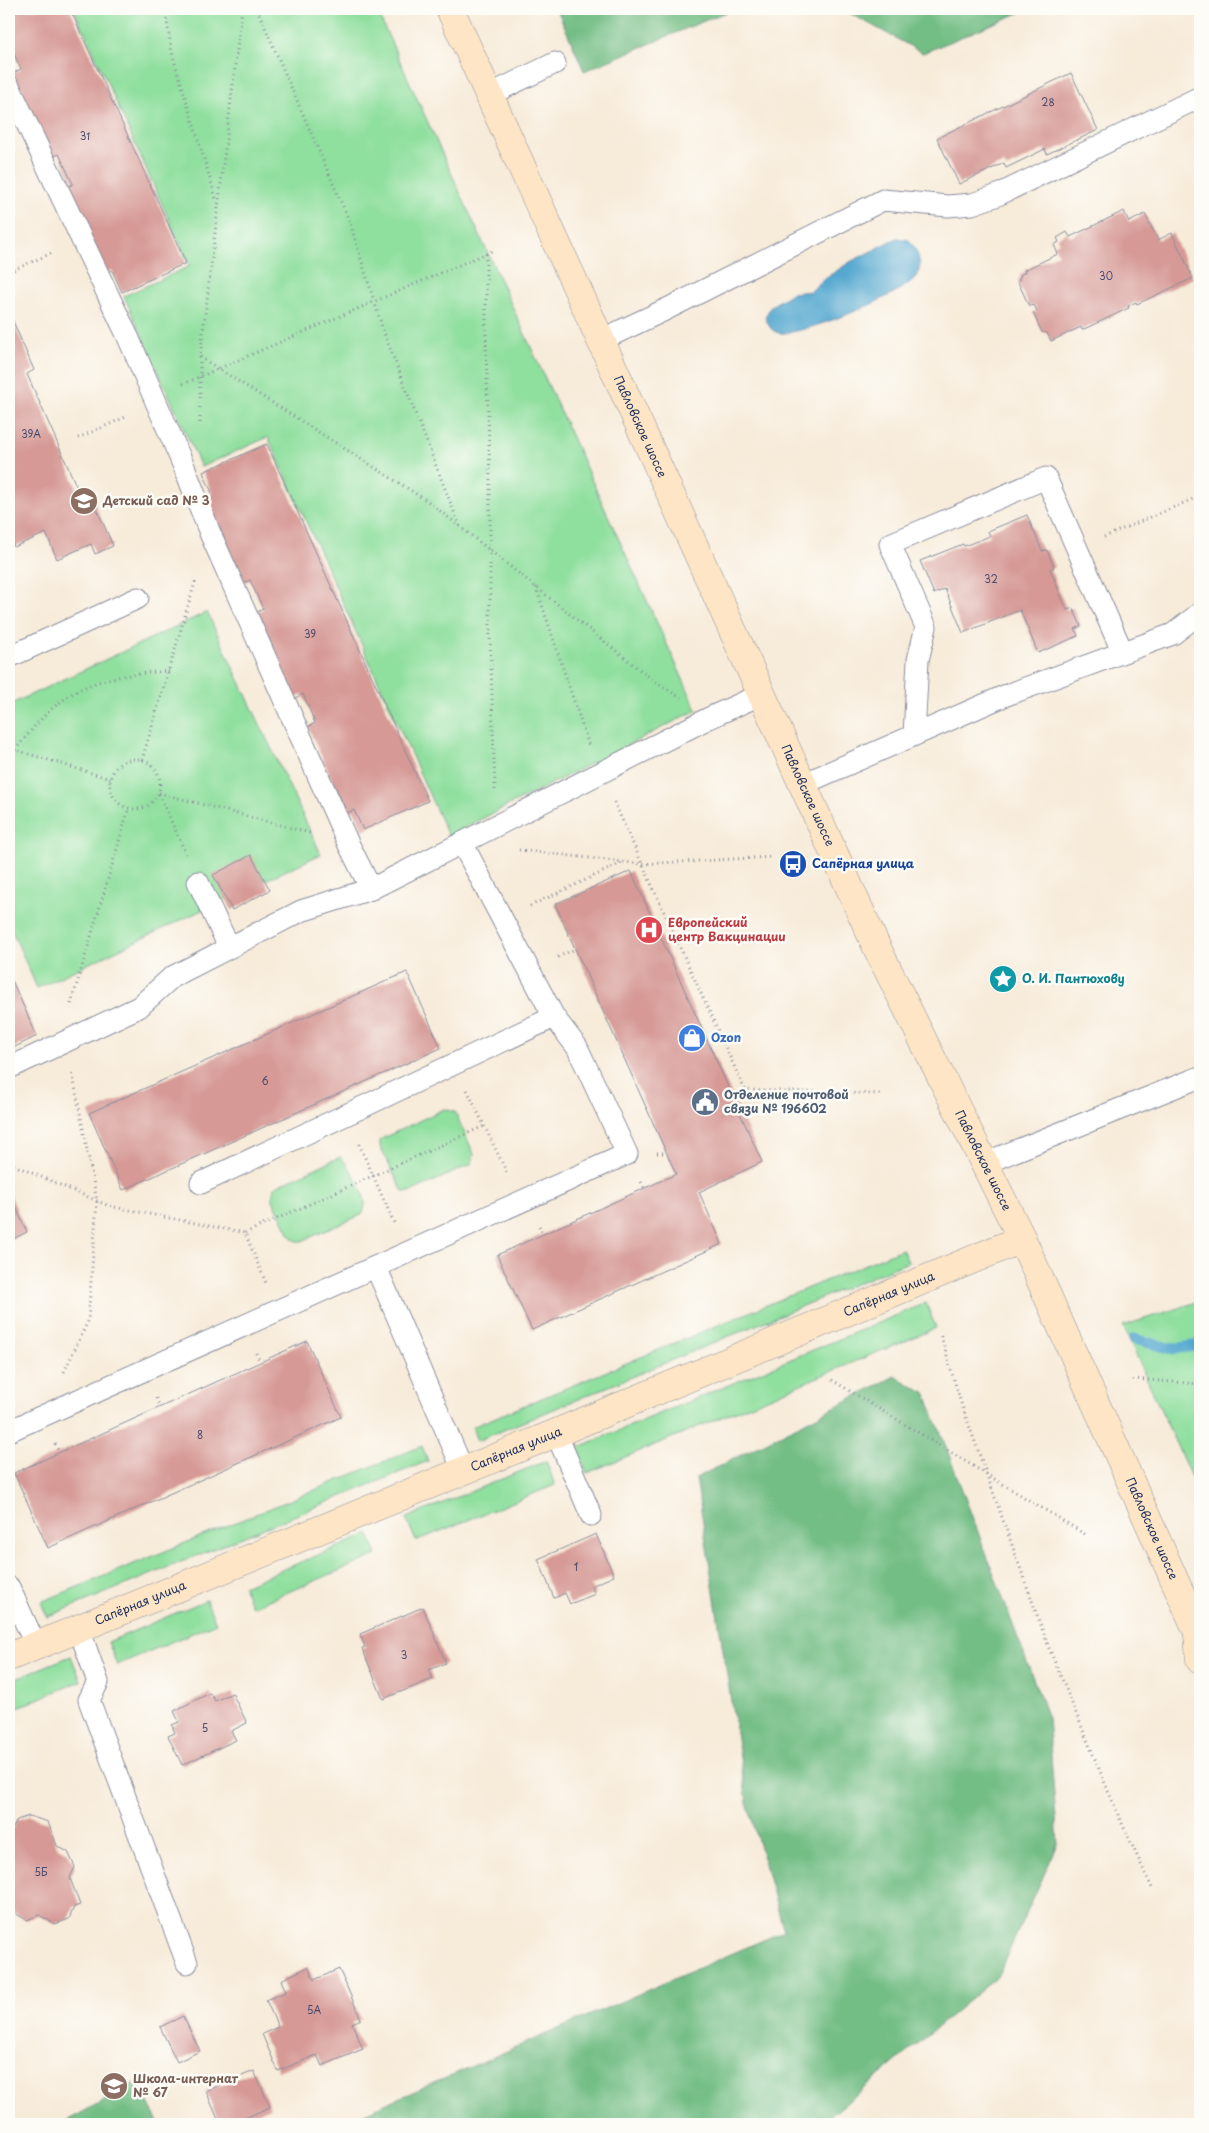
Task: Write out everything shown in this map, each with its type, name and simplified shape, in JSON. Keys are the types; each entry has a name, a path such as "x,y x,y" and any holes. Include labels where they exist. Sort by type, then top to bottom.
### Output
{"main road":[{"name":"Павловское шоссе","path":"450,9 878,950 1022,1238 1199,1643"},
{"name":"Сапёрная улица","path":"9,1657 556,1433 1022,1238"}],"lane":[{"path":"489,94 555,63"},
{"path":"9,86 128,337 186,469 210,533 348,843 371,890"},
{"path":"601,340 667,309 883,200 948,206 972,204 998,195 1200,97"},
{"path":"914,736 918,660 926,627 890,544 1046,478 1122,651"},
{"path":"9,657 138,598"},
{"path":"804,784 1004,696 1122,651 1173,634 1200,614"},
{"path":"9,1068 139,1007 172,977 301,911 371,890 709,718 762,694"},
{"path":"9,1432 627,1154 578,1047 554,1017 462,843"},
{"path":"198,882 229,947"},
{"path":"201,1183 456,1065 554,1017"},
{"path":"985,1164 1200,1077"},
{"path":"376,1267 463,1470"},
{"path":"556,1433 591,1515"},
{"path":"9,1587 36,1646"},
{"path":"79,1629 98,1682 89,1700 187,1963"}],"path":[{"path":"165,9 172,53 218,205"},
{"path":"200,427 200,357 242,9"},
{"path":"257,9 349,220 384,332 460,527"},
{"path":"9,272 82,240"},
{"path":"78,438 146,408 166,392 219,368 494,250"},
{"path":"486,254 490,635 496,826"},
{"path":"200,357 429,502 654,681 684,699"},
{"path":"1077,549 1200,496"},
{"path":"142,760 210,533"},
{"path":"536,587 592,755 745,1090 881,1094"},
{"path":"15,750 38,722 64,699 94,683 128,674 169,671"},
{"path":"9,748 111,779"},
{"path":"132,759 142,760 151,765 158,773 160,783 154,801 146,807 138,809 120,804 114,797 111,789 111,779 114,770 122,763 132,759"},
{"path":"158,793 348,843"},
{"path":"158,793 198,882"},
{"path":"68,1014 129,808"},
{"path":"462,843 642,864 772,857"},
{"path":"502,919 624,862"},
{"path":"60,1379 88,1321 97,1201 70,1062"},
{"path":"456,1065 520,1202"},
{"path":"346,1116 408,1253"},
{"path":"9,1163 109,1206 246,1233 484,1126"},
{"path":"246,1233 268,1286"},
{"path":"941,1336 961,1403 1048,1648 1119,1817 1153,1890"},
{"path":"1132,1379 1200,1384"},
{"path":"832,1380 1088,1536"}],"green space":[{"path":"74,9 376,9 697,710 448,836 268,437 201,467 124,296 190,266"},
{"path":"557,9 733,9 584,71"},
{"path":"842,9 1028,9 923,53"},
{"path":"207,612 321,854 37,988 9,924 9,705"},
{"path":"444,1109 455,1112 474,1154 473,1160 470,1165 410,1192 403,1192 380,1147 380,1141"},
{"path":"340,1157 352,1171 362,1192 365,1203 363,1212 361,1215 302,1241 296,1241 291,1237 272,1198 274,1187"},
{"path":"902,1249 908,1262 477,1441 472,1427"},
{"path":"1200,1301 1200,1497 1123,1326"},
{"path":"926,1303 936,1328 587,1473 577,1448"},
{"path":"895,1376 926,1394 1048,1718 1058,1844 997,1977 821,2124 339,2124 784,1931 747,1802 696,1478"},
{"path":"422,1446 428,1461 47,1617 41,1602"},
{"path":"546,1461 555,1485 416,1541 406,1518"},
{"path":"369,1534 377,1555 252,1607 243,1586"},
{"path":"206,1600 216,1623 117,1665 108,1642"},
{"path":"71,1656 81,1681 9,1711 9,1681"},
{"path":"137,2082 159,2124 61,2124"}],"water":[{"path":"897,238 909,240 918,256 919,270 909,283 875,302 808,328 779,333 773,331 770,327 765,317 771,306 792,293 811,291 824,279 850,262"}],"building":[{"path":"9,9 70,9 186,263 122,292 112,270 105,273 66,188 73,184 59,154 51,158 13,73 21,69 9,43"},
{"path":"1071,73 1098,130 1047,154 1045,149 1006,168 1004,163 959,184 937,138"},
{"path":"1124,211 1129,222 1145,214 1158,240 1172,233 1193,278 1137,304 1136,302 1128,306 1129,308 1082,330 1081,327 1051,341 1047,333 1042,332 1033,313 1037,311 1034,305 1029,306 1018,282 1021,274 1025,272 1024,270 1058,254 1054,245 1059,242 1057,238 1067,232 1070,237"},
{"path":"9,312 34,370 27,374 82,499 91,495 113,546 95,554 91,544 57,559 46,533 14,547 9,535"},
{"path":"267,444 428,801 363,830 354,810 347,813 308,727 315,723 303,694 295,698 257,612 263,609 250,580 243,583 205,496 212,493 203,472"},
{"path":"1027,515 1042,551 1047,550 1054,567 1050,569 1067,610 1073,608 1081,626 1075,629 1078,636 1038,653 1020,610 963,633 945,589 934,594 920,561 963,544 964,546 990,536 988,531"},
{"path":"251,855 270,890 232,910 213,875"},
{"path":"631,871 762,1162 699,1192 722,1244 532,1330 497,1255 676,1174 555,904"},
{"path":"407,972 441,1048 123,1190 89,1113"},
{"path":"9,974 37,1036 9,1050"},
{"path":"9,1192 27,1232 9,1241"},
{"path":"307,1341 341,1417 48,1548 14,1473"},
{"path":"596,1534 614,1576 591,1586 595,1594 570,1604 565,1593 554,1598 538,1559"},
{"path":"423,1607 446,1663 429,1670 433,1679 383,1699 362,1648 365,1647 360,1634"},
{"path":"210,1693 215,1701 232,1693 247,1723 231,1731 236,1740 182,1765 168,1736 175,1733 172,1725 179,1722 174,1711"},
{"path":"29,1816 48,1822 57,1846 68,1852 75,1867 70,1878 80,1905 74,1907 69,1919 55,1924 39,1915 27,1920 9,1910 9,1836 17,1820"},
{"path":"308,1967 314,1980 339,1969 361,2019 352,2023 363,2049 322,2066 317,2055 278,2071 262,2034 278,2027 266,2000 286,1992 281,1980"},
{"path":"183,2016 200,2051 177,2062 160,2027"},
{"path":"254,2071 270,2107 231,2124 220,2124 206,2091"}],"waterway":[{"path":"1134,1339 1173,1349 1200,1345"}],"place":[{"name":"Детский сад № 3","path":"84,501"},
{"name":"Сапёрная улица","path":"793,864"},
{"name":"Европейский центр Вакцинации","path":"649,930"},
{"name":"О. И. Пантюхову","path":"1003,979"},
{"name":"Ozon","path":"692,1038"},
{"name":"Отделение почтовой связи № 196602","path":"705,1102"},
{"name":"Школа-интернат № 67","path":"114,2086"}]}
